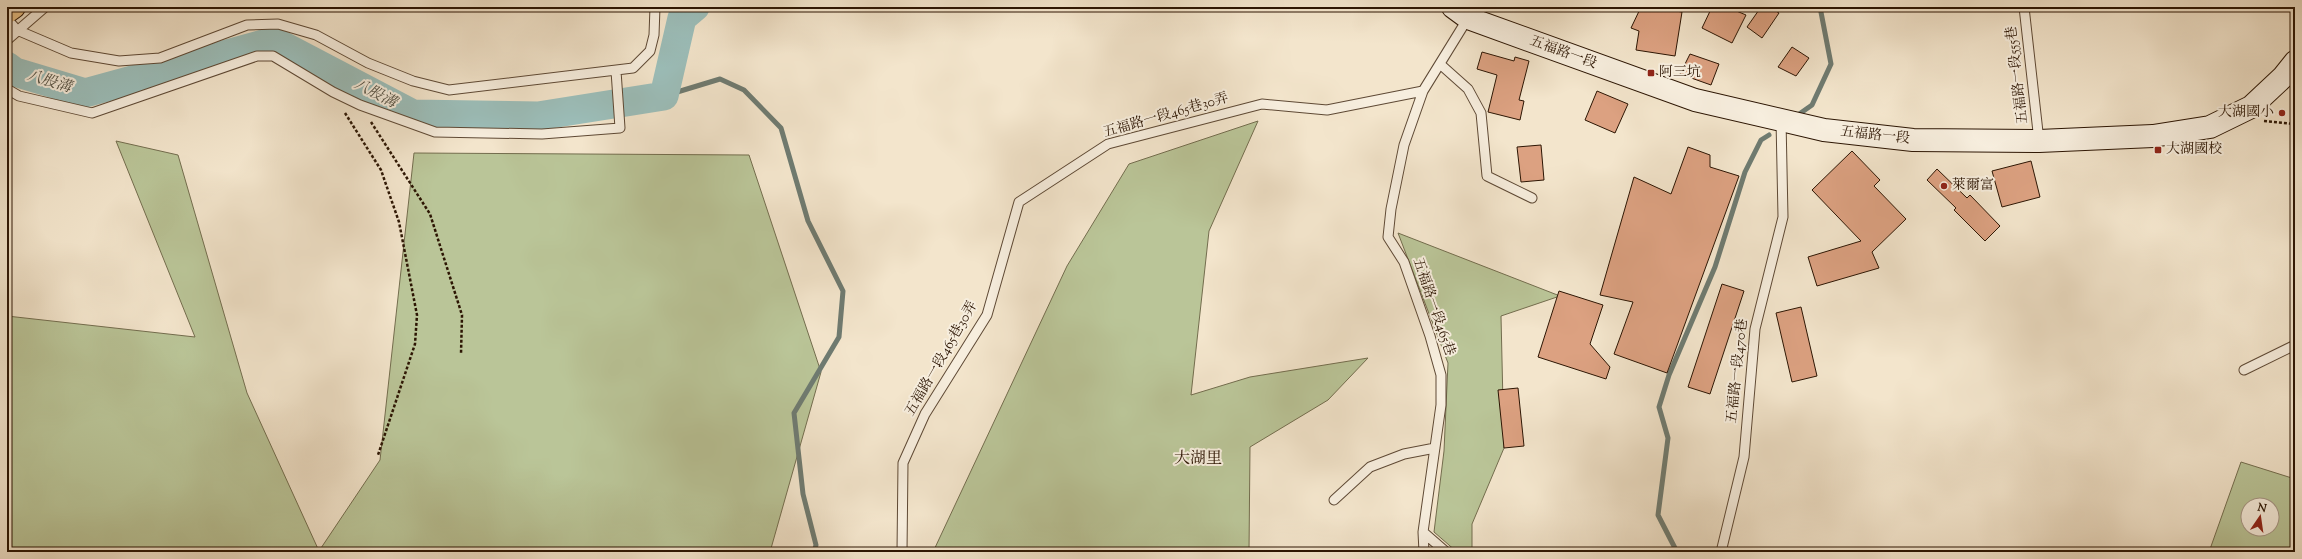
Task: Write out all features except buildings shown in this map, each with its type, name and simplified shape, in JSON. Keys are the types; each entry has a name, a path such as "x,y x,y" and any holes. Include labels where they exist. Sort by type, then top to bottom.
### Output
{"highway":[{"path":"12,21 14,7"}],"main road":[{"name":"五福路一段","path":"1460,13 1695,100 1824,130 1913,140 2039,141 2153,136 2210,126 2251,107 2283,77 2295,62"}],"lane":[{"path":"12,21 45,7"},
{"path":"7,19 71,53 119,61 160,58 247,25 278,24 316,35 368,63 407,78 448,90 632,68 650,51 654,35 655,7"},
{"name":"五福路一段555巷","path":"2024,7 2039,141"},
{"name":"五福路一段465巷","path":"1424,552 1423,532 1441,405 1441,375 1430,336 1404,262 1388,237 1391,209 1404,145 1423,91 1440,64 1460,13"},
{"path":"7,40 12,21"},
{"path":"7,89 19,96 92,113 257,56 273,56 333,92 360,105 435,132 542,134 620,128 616,71"},
{"path":"1440,64 1468,89 1481,113 1487,176 1532,198"},
{"name":"五福路一段465巷30弄","path":"902,552 903,463 925,414 987,315 1019,202 1108,144 1262,104 1326,110 1423,91"},
{"name":"五福路一段470巷","path":"1721,552 1744,457 1755,329 1783,217 1781,120"},
{"path":"2244,370 2295,345"},
{"path":"1334,500 1370,467 1404,454 1435,448"},
{"path":"1423,532 1446,552"}],"path":[{"path":"333,92 381,170 399,222 418,315 415,344 378,455"},
{"path":"360,105 430,214 462,315 461,354"}],"green space":[{"path":"1258,121 1209,231 1191,395 1250,377 1368,358 1328,400 1250,447 1249,552 933,552 1067,266 1129,164"},
{"path":"116,141 178,155 247,393 319,551 380,460 414,153 749,155 821,372 770,552 7,552 7,316 195,337"},
{"path":"1398,233 1560,296 1501,316 1504,448 1472,524 1472,552 1457,552 1434,532 1444,451 1448,363"},
{"path":"2241,462 2295,479 2295,552 2209,552"}],"waterway":[{"name":"八股溝","path":"7,66 15,72 85,93 274,41 413,114 538,116 664,96 682,18 695,7"},
{"path":"1795,117 1812,105 1831,64 1820,7"},
{"path":"664,96 720,79 744,90 781,128 808,221 843,291 839,337 794,413 803,494 816,545 814,552"},
{"path":"1677,552 1658,515 1668,438 1659,407 1669,375 1715,267 1745,172 1761,140 1769,135"}],"place":[{"name":"阿三坑","path":"1651,73"},
{"name":"大湖國小","path":"2282,113"},
{"name":"大湖國校","path":"2158,150"},
{"name":"萊爾富","path":"1944,186"}],"district":[{"name":"大湖里","path":"1198,459"}]}
